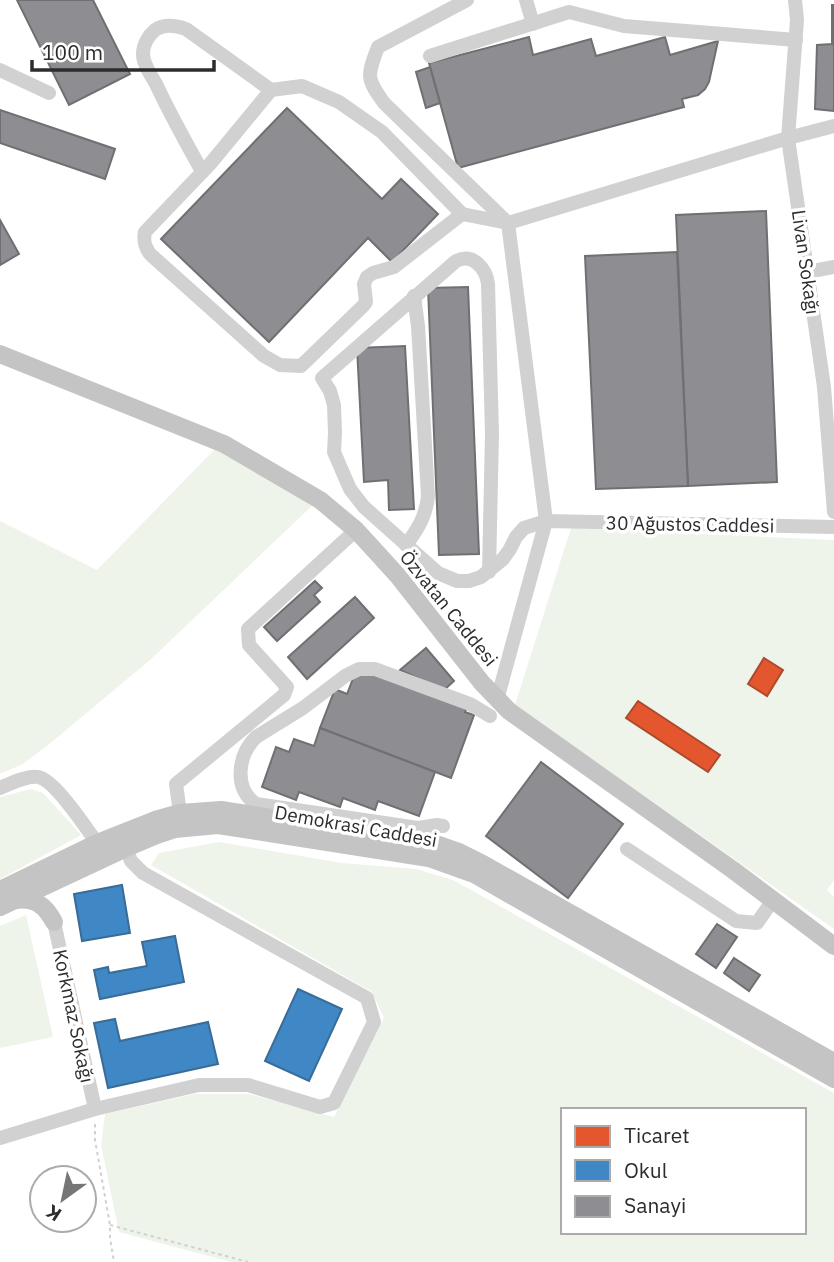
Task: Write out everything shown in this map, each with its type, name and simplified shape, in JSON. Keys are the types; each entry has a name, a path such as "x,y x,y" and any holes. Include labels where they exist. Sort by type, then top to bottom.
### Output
{"main road":[{"name":"Özvatan Caddesi","path":"0,354 224,444 320,500 356,530 398,576 465,662 494,708 524,723 733,870 834,946"},
{"name":"Demokrasi Caddesi","path":"5,899 97,844 155,820 180,813 221,810 436,844 459,852 502,875 834,1062"},
{"name":"Demokrasi Caddesi","path":"5,899 175,829 218,825 429,858 474,874 834,1079"},
{"path":"54,922 53,894 61,878"},
{"path":"5,899 25,898 38,903 54,922"}],"street":[{"path":"443,826 418,828 256,804 242,789 241,767 243,755 256,737 359,669 375,669 470,704 494,708 546,521 508,223 384,103 370,84 370,66 378,47 467,0"},
{"path":"526,0 533,24"},
{"name":"Livan Sokağı","path":"795,0 796,40 788,138 807,272 829,386 834,512"},
{"path":"430,56 569,12 624,26 796,40"},
{"path":"203,171 144,61 144,47 150,35 167,25 180,26 271,90 302,86 339,102 382,132 462,214 508,223 788,138 834,127"},
{"path":"0,70 49,93"},
{"path":"271,90 203,171 145,232 144,239 147,250 264,356 280,365 302,366 366,302 364,284 367,277 394,267 462,214"},
{"path":"489,572 492,434 487,278 477,263 469,258 462,258 414,296 321,378 332,398 334,452 349,489 364,507 431,568 451,579 469,580 481,577 489,572 503,559 524,528 546,521"},
{"path":"807,272 834,268"},
{"path":"406,545 421,524 428,496 414,296"},
{"name":"30 Ağustos Caddesi","path":"546,521 834,527"},
{"path":"180,813 176,784 284,695 287,687 249,645 248,629 356,530"},
{"path":"0,788 38,777 50,782 97,844"},
{"path":"0,1138 94,1109 199,1085 248,1085 320,1107 334,1103 374,1021 367,998 143,873 131,861 125,848"},
{"path":"627,849 736,920 757,923 773,900"},
{"name":"Korkmaz Sokağı","path":"54,922 94,1109"}],"path":[{"path":"94,1109 95,1140 114,1262"},
{"path":"110,1225 248,1262"}],"shaded area":[{"path":"215,449 314,504 150,660 23,764 0,774 0,521 97,570"},
{"path":"571,528 834,540 834,880 827,890 834,897 834,929 515,705"},
{"path":"31,789 43,793 81,835 0,879 0,797"},
{"path":"219,842 342,863 416,869 453,880 834,1093 834,1262 231,1262 119,1232 101,1145 105,1114 195,1094 249,1094 334,1117 384,1018 372,992 151,865 159,853"},
{"path":"26,915 53,1037 0,1048 0,926"}],"building: Ticaret":[{"path":"764,658 783,670 767,696 748,684"},
{"path":"638,701 720,755 708,772 626,718"}],"building: Okul":[{"path":"122,885 130,933 82,941 74,894"},
{"path":"175,936 184,982 100,999 94,970 108,967 109,973 147,966 142,942"},
{"path":"298,989 342,1009 309,1081 265,1061"},
{"path":"115,1019 120,1041 208,1022 218,1064 108,1088 94,1023"}],"building: Sanayi":[{"path":"17,0 93,0 130,74 69,105"},
{"path":"832,5 834,111 815,109 817,45 832,44"},
{"path":"529,37 533,55 591,39 596,56 665,37 670,55 718,41 709,82 698,95 682,99 684,107 458,168 429,63"},
{"path":"430,67 440,103 426,108 416,72"},
{"path":"287,108 382,199 401,179 438,214 392,262 368,238 269,342 161,239"},
{"path":"0,110 115,149 105,179 0,143"},
{"path":"766,211 777,482 688,486 676,215"},
{"path":"0,220 19,254 0,265"},
{"path":"677,252 688,486 596,489 585,256"},
{"path":"468,287 479,554 439,555 428,288"},
{"path":"405,346 414,509 389,510 388,480 364,482 357,348"},
{"path":"315,581 322,588 314,595 320,602 277,641 264,627"},
{"path":"355,597 374,618 307,679 288,657"},
{"path":"426,648 454,681 444,690 400,670"},
{"path":"368,672 467,706 465,712 474,715 451,778 320,728 335,689 347,694 354,676"},
{"path":"320,728 435,772 419,816 378,801 375,810 343,798 340,807 299,792 296,800 262,787 276,747 289,752 294,739 314,746"},
{"path":"541,762 623,824 568,898 486,836"},
{"path":"717,924 737,937 716,968 696,954"},
{"path":"734,958 760,975 749,991 724,973"}]}
